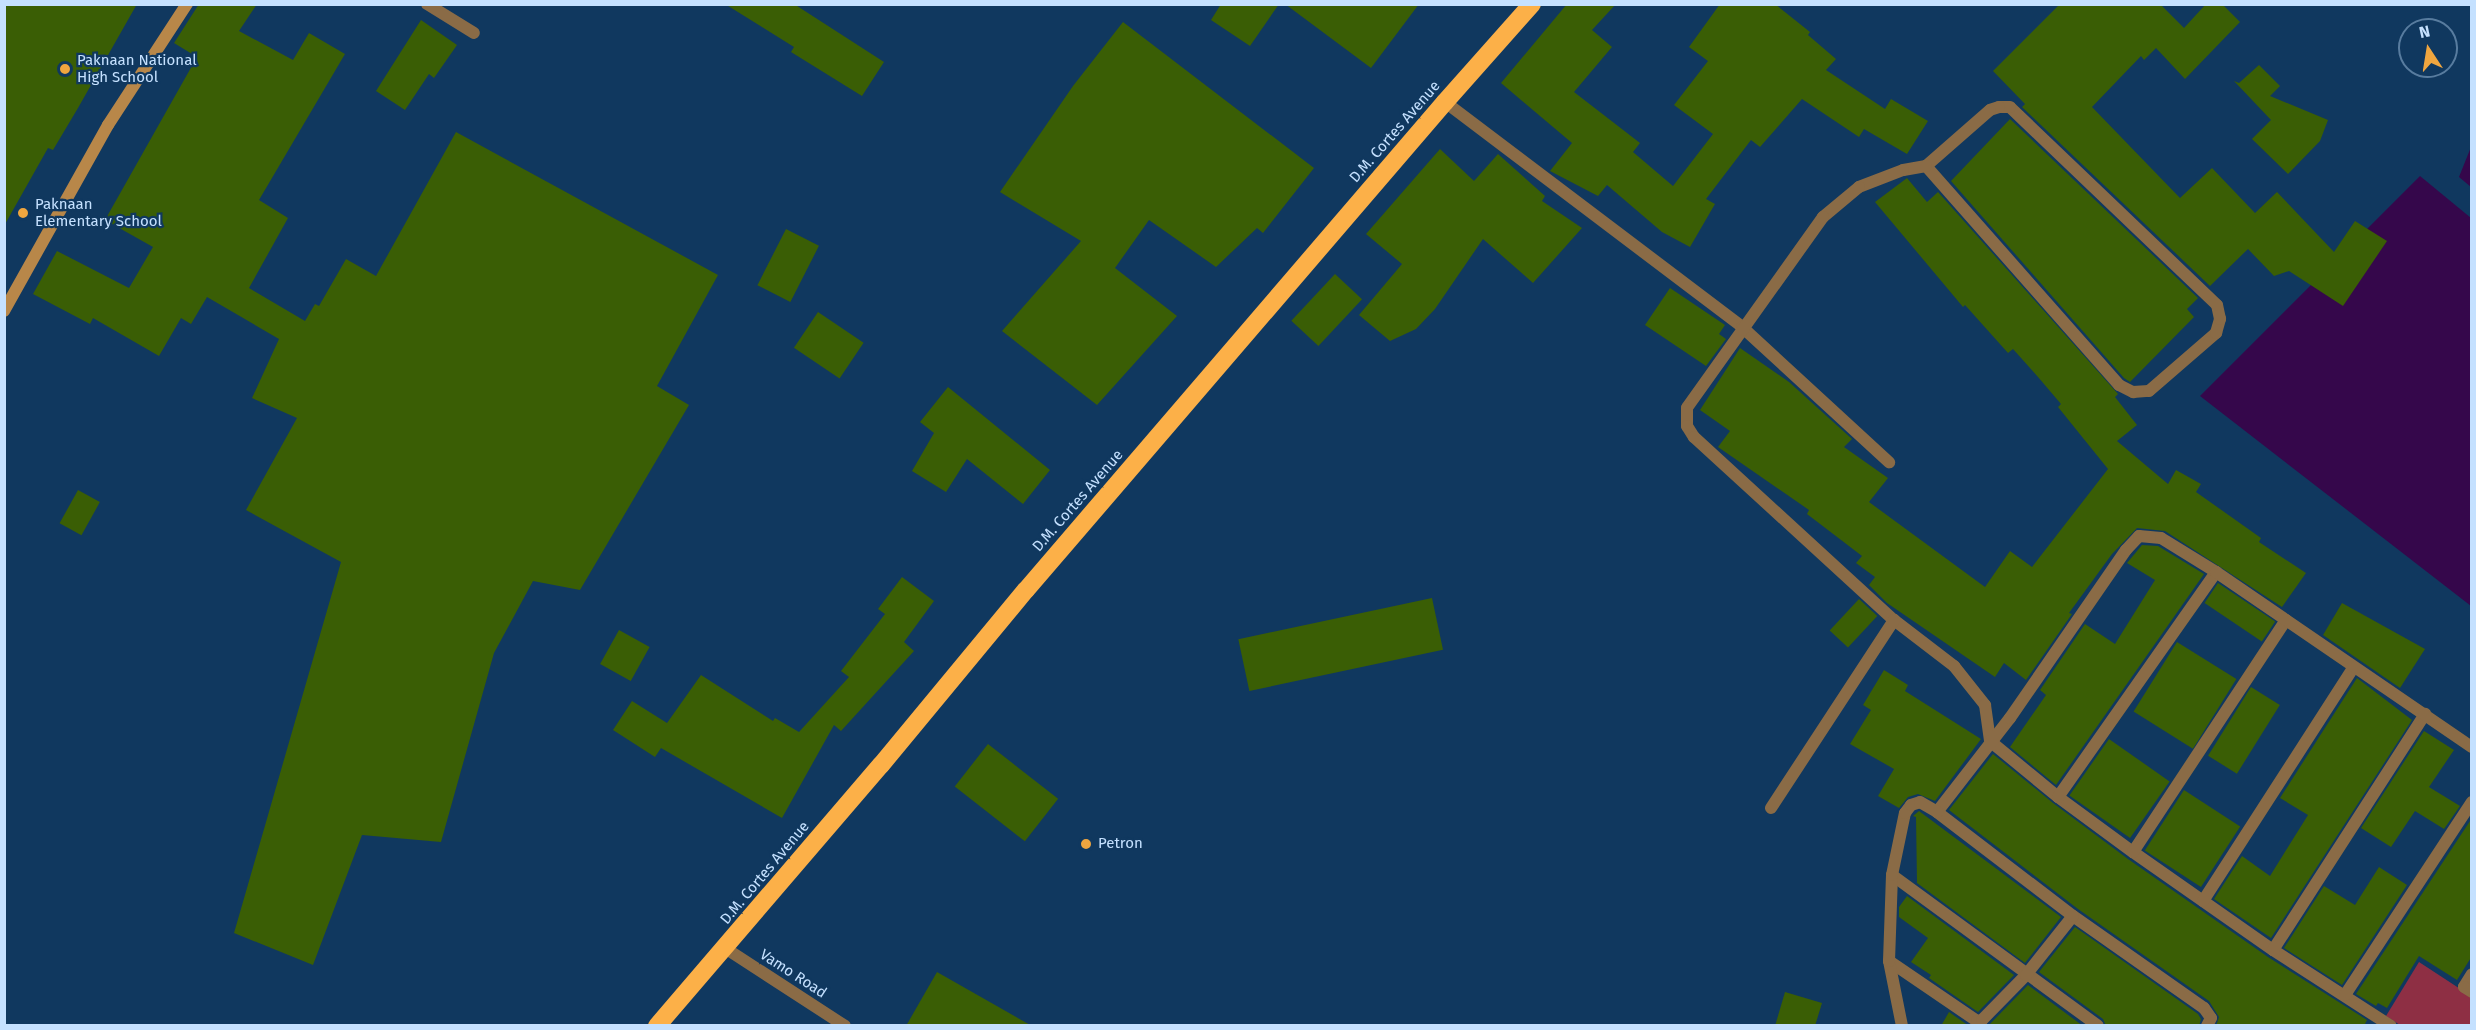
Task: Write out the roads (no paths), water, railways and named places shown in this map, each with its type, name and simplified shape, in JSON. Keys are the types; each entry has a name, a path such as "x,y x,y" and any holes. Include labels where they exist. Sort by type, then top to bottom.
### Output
{"highway":[{"name":"D.M. Cortes Avenue","path":"657,1026 1026,590 1445,102 1532,4"}],"street":[{"path":"4,311 108,125 187,4"},
{"path":"427,4 474,33"},
{"path":"1445,102 1742,327 1889,462"},
{"path":"1926,166 2119,385 2133,392 2149,391 2216,333 2220,319 2217,305 2010,107 1990,110 1926,166 1903,170 1859,187 1823,217 1742,327 1687,408 1687,426 1694,437 1894,620 1954,666 1974,688 1985,705 1990,741 2058,797 2133,852 2273,950 2391,1026"},
{"path":"1937,812 2010,718 2126,550 2139,536 2161,538 2216,572 2472,747"},
{"path":"2058,797 2216,572"},
{"path":"1771,808 1894,620"},
{"path":"2133,852 2286,620"},
{"path":"2203,901 2354,667"},
{"path":"2273,950 2425,714"},
{"path":"1902,1026 1889,961 1892,875 1905,813 1911,805 1920,802 1937,812 2073,916 2204,1008 2211,1018 2207,1026"},
{"path":"2345,995 2472,802"},
{"path":"1892,875 2098,1026"},
{"path":"1889,961 1977,1020 1987,1017 2026,975 2073,916"},
{"name":"Vamo Road","path":"725,948 845,1026"},
{"path":"2472,974 2464,987 2472,992"}],"place":[{"name":"Paknaan National High School","path":"65,69"},
{"name":"Paknaan Elementary School","path":"23,213"},
{"name":"Petron","path":"1086,844"}]}
